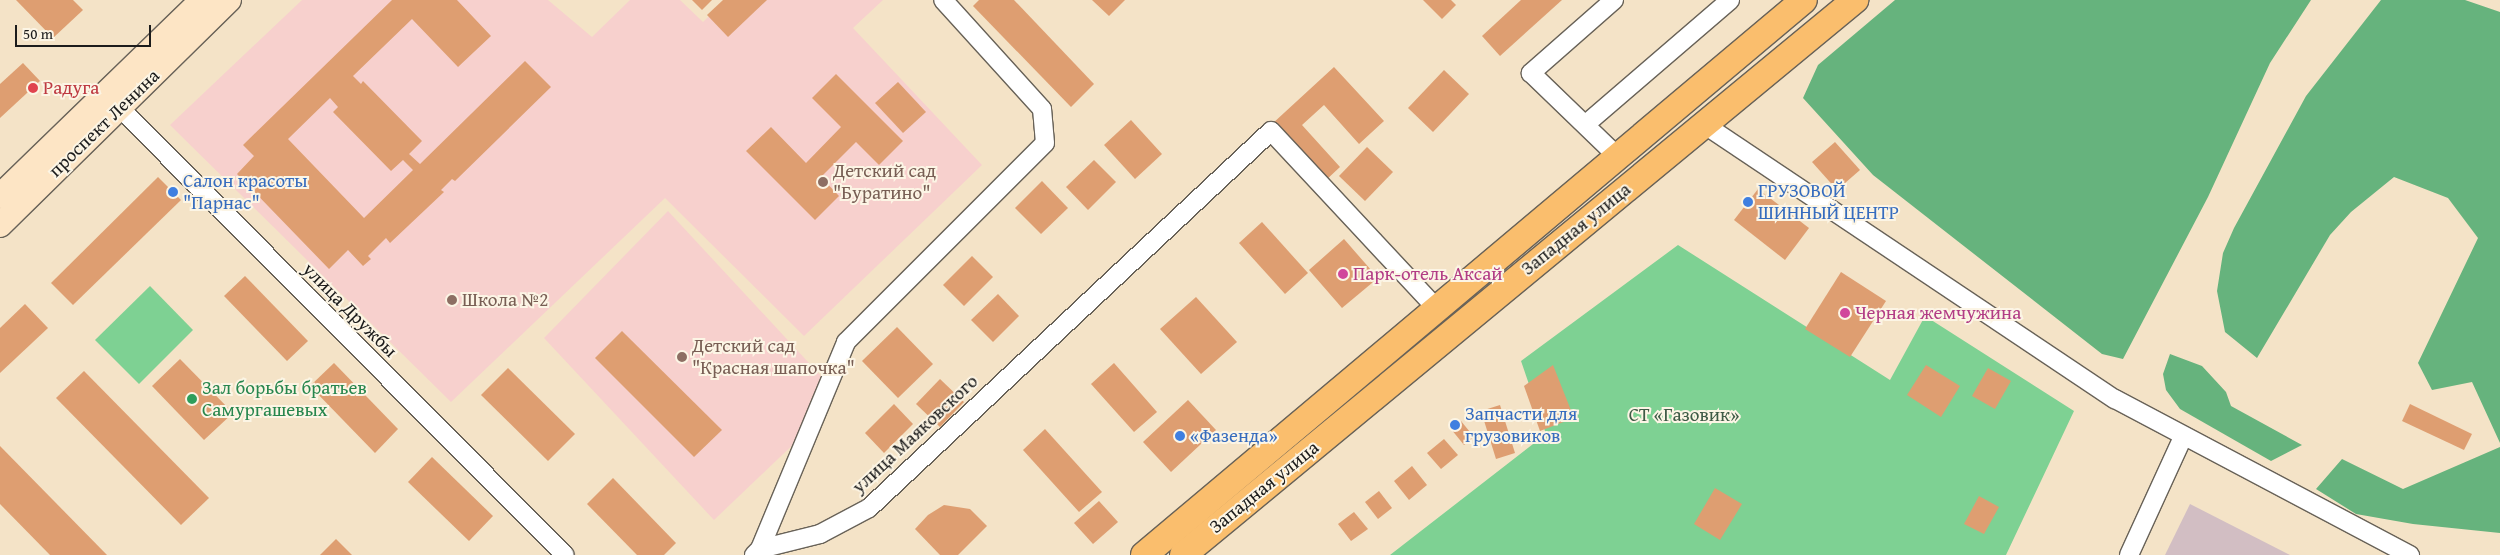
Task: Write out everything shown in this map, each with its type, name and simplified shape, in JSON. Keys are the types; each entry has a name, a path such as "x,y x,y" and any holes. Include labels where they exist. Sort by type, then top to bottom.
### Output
{"main road":[{"name":"проспект Ленина","path":"0,225 202,0"},
{"name":"проспект Ленина","path":"0,196 230,0"},
{"name":"Западная улица","path":"1144,555 1804,0"},
{"name":"Западная улица","path":"1183,555 1856,0"}],"street":[{"name":"улица Маяковского","path":"756,552 846,342 1045,144 1042,109 943,0"},
{"path":"1614,0 1531,73 1586,124 1618,157"},
{"path":"1586,124 1730,0"},
{"name":"улица Дружбы","path":"113,101 565,555"},
{"path":"1705,125 2115,399 2183,437 2410,555"},
{"name":"улица Маяковского","path":"756,552 820,534 869,508 1271,131 1438,309"},
{"path":"2129,555 2183,437"}],"shaded area":[{"name":"Школа №2","path":"302,0 548,0 592,37 630,0 680,0 703,22 726,0 883,0 853,28 982,165 804,336 665,198 451,402 170,125"},
{"name":"Детский сад \"Красная шапочка\"","path":"668,211 821,376 802,436 714,520 544,338"},
{"path":"2190,504 2290,555 2165,555"}],"green space":[{"path":"1895,0 2311,0 2270,63 2208,197 2123,359 2102,354 1873,175 1803,98 1818,65"},
{"path":"2381,0 2465,0 2500,12 2500,443 2472,382 2432,390 2418,363 2478,238 2448,198 2394,177 2351,212 2330,235 2257,358 2225,332 2217,291 2223,253 2234,228 2306,96"},
{"name":"СТ «Газовик»","path":"1678,245 1890,380 1925,316 2074,411 2006,555 1390,555 1546,434 1521,361"},
{"path":"150,286 193,330 139,384 95,340"},
{"path":"2170,354 2202,366 2226,392 2231,406 2302,445 2271,461 2180,409 2166,390 2163,374"},
{"path":"2500,447 2500,533 2413,524 2356,514 2316,489 2342,459 2403,489"}],"building":[{"path":"16,0 73,0 83,10 53,38"},
{"path":"392,0 457,0 491,36 458,67 412,19 353,76 361,84 363,81 422,141 409,154 420,164 525,61 551,87 455,181 452,179 441,190 444,192 390,243 386,238 368,256 371,259 363,266 348,250 329,269 237,174 254,156 243,145","holes":["330,98 338,107 333,112 391,171 403,160 413,170 364,218 288,139"]},
{"path":"692,0 712,0 702,10"},
{"path":"723,0 767,0 728,37 707,15"},
{"path":"979,0 1014,0 1094,84 1071,107 973,6"},
{"path":"1092,0 1125,0 1109,16"},
{"path":"1423,0 1451,0 1456,5 1442,19"},
{"path":"1521,0 1562,0 1500,56 1482,36"},
{"path":"23,63 40,81 0,118 0,84"},
{"path":"1334,67 1384,121 1359,144 1324,105 1302,125 1340,167 1325,181 1272,124"},
{"path":"1444,70 1469,94 1433,132 1408,108"},
{"path":"836,74 903,141 879,165 856,142 821,177 839,196 815,220 746,151 771,127 806,163 841,127 812,98"},
{"path":"898,82 926,112 903,133 875,103"},
{"path":"1131,120 1162,154 1135,179 1104,145"},
{"path":"1835,142 1860,170 1837,190 1812,162"},
{"path":"1367,147 1393,172 1365,201 1339,176"},
{"path":"1094,160 1116,182 1088,210 1066,187"},
{"path":"158,177 181,200 73,305 51,283"},
{"path":"1042,181 1068,208 1041,234 1015,208"},
{"path":"1758,189 1809,228 1785,260 1734,220"},
{"path":"1262,222 1308,273 1285,294 1239,243"},
{"name":"Парк-отель Аксай","path":"1344,239 1378,278 1342,308 1309,270"},
{"path":"972,256 993,277 964,306 943,285"},
{"path":"1841,272 1886,301 1850,357 1805,329"},
{"path":"245,276 308,341 287,361 224,296"},
{"path":"998,294 1019,316 993,342 971,320"},
{"path":"1196,297 1237,342 1201,374 1160,329"},
{"path":"25,304 48,328 0,373 0,328"},
{"path":"897,327 933,364 898,398 862,361"},
{"path":"622,331 722,430 694,457 595,358"},
{"name":"Зал борьбы братьев Самургашевых","path":"180,359 233,413 204,440 152,386"},
{"path":"334,363 398,429 375,453 310,386"},
{"path":"1114,363 1157,412 1134,432 1091,384"},
{"path":"1553,365 1574,418 1540,431 1524,386"},
{"path":"1926,365 1960,386 1941,417 1907,395"},
{"path":"508,368 575,434 548,461 481,395"},
{"path":"1988,368 2011,381 1995,409 1972,396"},
{"path":"84,371 209,498 181,525 56,398"},
{"path":"940,379 964,402 940,427 916,404"},
{"name":"«Фазенда»","path":"1188,400 1216,430 1171,472 1143,442"},
{"path":"894,404 913,424 884,453 865,433"},
{"path":"2410,404 2472,434 2464,450 2402,421"},
{"path":"1500,405 1515,453 1496,459 1481,411"},
{"path":"1461,421 1474,437 1464,445 1451,429"},
{"path":"1045,429 1102,492 1079,512 1023,450"},
{"path":"1444,439 1458,455 1441,469 1427,453"},
{"path":"0,446 107,555 50,555 0,504"},
{"path":"432,457 493,516 469,541 408,482"},
{"path":"1412,466 1427,485 1409,500 1394,481"},
{"path":"613,478 676,543 664,555 637,555 587,504"},
{"path":"1715,488 1742,504 1720,540 1694,524"},
{"path":"1379,491 1392,508 1378,519 1365,502"},
{"path":"1979,496 1999,507 1984,534 1964,524"},
{"path":"1099,501 1118,522 1093,544 1074,523"},
{"path":"944,505 970,509 987,526 958,555 940,555 915,529 928,515"},
{"path":"1354,512 1368,529 1351,541 1338,524"},
{"path":"336,539 352,555 320,555"}],"place":[{"name":"Радуга","path":"33,88"},
{"name":"Детский сад \"Буратино\"","path":"823,182"},
{"name":"Салон красоты \"Парнас\"","path":"173,192"},
{"name":"ГРУЗОВОЙ ШИННЫЙ ЦЕНТР","path":"1748,202"},
{"name":"Парк-отель Аксай","path":"1343,274"},
{"name":"Школа №2","path":"452,300"},
{"name":"Черная жемчужина","path":"1845,313"},
{"name":"Детский сад \"Красная шапочка\"","path":"682,357"},
{"name":"Зал борьбы братьев Самургашевых","path":"192,399"},
{"name":"Запчасти для грузовиков","path":"1455,425"},
{"name":"«Фазенда»","path":"1180,436"}]}
